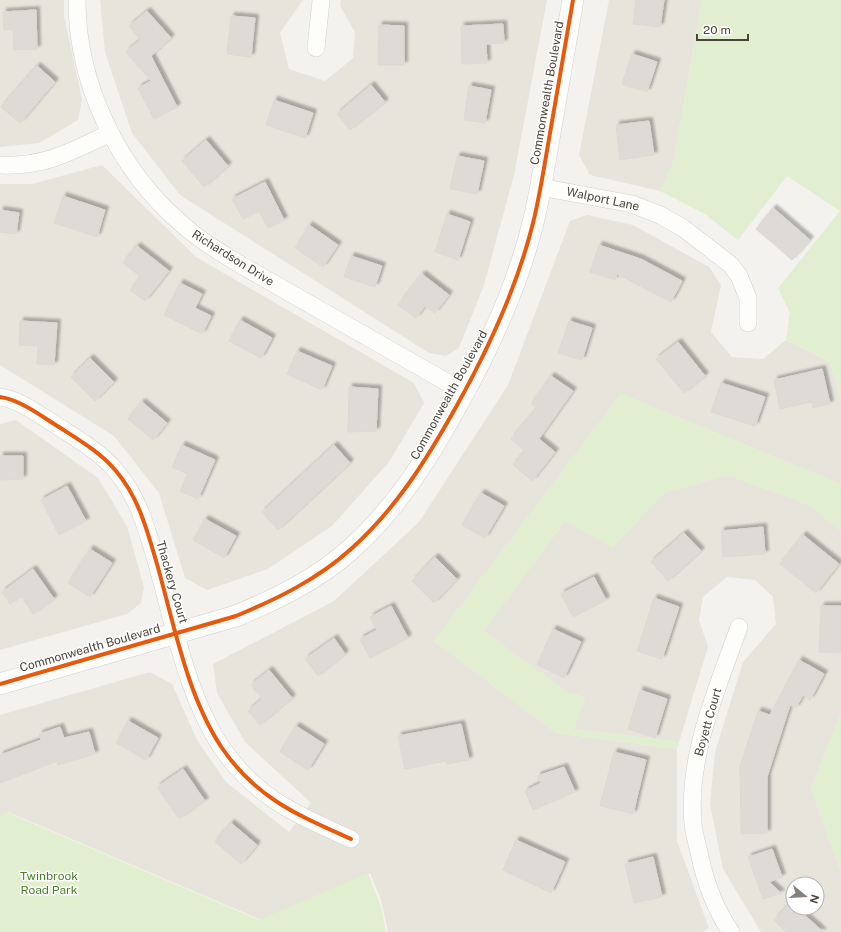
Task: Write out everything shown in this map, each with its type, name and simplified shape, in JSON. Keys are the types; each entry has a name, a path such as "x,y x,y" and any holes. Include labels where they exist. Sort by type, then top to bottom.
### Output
{"street":[{"name":"Richardson Drive","path":"77,0 81,46 88,76 101,114 110,133 146,187 183,226 207,244 241,265 464,392"},
{"path":"316,48 321,0"},
{"name":"Commonwealth Boulevard","path":"0,684 177,634 236,616 271,602 311,579 350,550 386,515 414,479 485,355 509,301 533,222 573,0"},
{"path":"0,165 17,166 43,162 66,154 110,133"},
{"name":"Walport Lane","path":"540,187 632,204 660,215 683,228 731,265 739,276 748,298 748,323"},
{"name":"Thackery Court","path":"0,396 22,404 87,444 102,457 125,482 144,518 177,634 201,710 223,750 257,789 291,812 351,839"},
{"name":"Boyett Court","path":"731,932 713,902 705,879 694,824 694,780 704,725 739,627"}],"shaded area":[{"path":"0,0 64,0 64,16 82,99 78,120 39,143 0,147"},
{"path":"100,0 303,0 280,33 289,69 325,81 353,58 355,32 340,6 341,0 547,0 514,175 484,285 459,348 446,356 429,353 180,195 132,133 105,52"},
{"path":"609,0 702,0 673,164 660,191 590,175 579,155"},
{"path":"102,165 196,257 414,383 424,403 389,462 332,526 268,569 207,590 185,578 159,493 114,436 0,365 0,184 32,184"},
{"path":"587,215 633,225 709,267 721,285 711,332 732,357 763,359 786,340 830,362 841,400 841,484 621,394 434,641 556,733 677,749 677,841 709,928 703,932 388,932 381,900 370,873 261,920 8,812 0,818 0,715 150,672 172,684 197,740 226,782 289,832 311,803 245,742 217,693 213,664 334,601 419,522 508,385 570,221"},
{"path":"16,420 98,478 127,526 144,587 141,603 127,614 0,650 0,424"},
{"path":"728,475 809,505 841,531 841,714 811,788 841,873 841,932 761,932 723,869 710,804 715,752 743,662 776,624 773,597 755,580 727,577 703,597 699,620 708,647 679,742 574,729 585,697 570,694 483,631 565,521 613,547 664,493"}],"green space":[{"path":"702,0 841,0 841,400 830,362 786,340 790,313 778,288 840,211 787,176 738,240 705,214 660,191 673,164"},
{"path":"621,394 841,484 841,531 809,505 728,475 664,493 613,548 565,521 483,631 570,694 585,697 574,729 679,742 677,749 556,733 434,641"},
{"path":"841,714 841,873 811,788"},
{"name":"Twinbrook Road Park","path":"6,812 259,920 368,873 381,907 386,932 0,932 0,816"}],"building":[{"path":"636,0 664,0 660,27 633,24"},
{"path":"36,10 37,49 14,50 13,30 4,30 3,12"},
{"path":"147,11 171,38 151,56 177,107 154,119 138,88 151,81 126,52 140,40 129,26"},
{"path":"231,16 255,18 251,57 227,54"},
{"path":"503,24 504,43 486,44 487,63 462,64 461,26"},
{"path":"379,25 404,26 404,65 378,65"},
{"path":"632,54 657,62 647,92 622,84"},
{"path":"37,66 55,82 20,123 1,107"},
{"path":"371,85 385,102 350,130 337,114"},
{"path":"469,86 491,90 485,123 464,120"},
{"path":"274,100 313,113 305,138 266,125"},
{"path":"649,121 654,155 620,160 616,125"},
{"path":"206,140 228,166 204,187 182,161"},
{"path":"457,156 484,161 477,194 450,189"},
{"path":"265,182 284,220 268,228 259,211 243,219 232,199"},
{"path":"63,196 105,210 97,237 54,223"},
{"path":"773,208 810,240 792,260 756,229"},
{"path":"0,210 19,213 16,234 0,232"},
{"path":"447,214 470,222 458,260 435,252"},
{"path":"309,225 338,245 323,267 295,248"},
{"path":"599,245 641,259 682,281 671,302 617,274 615,280 590,272"},
{"path":"137,246 169,271 145,301 130,290 141,277 123,263"},
{"path":"351,256 382,266 375,287 344,277"},
{"path":"422,274 449,295 435,313 425,306 416,318 398,305"},
{"path":"180,283 202,294 195,308 211,316 202,334 164,315"},
{"path":"240,320 272,338 261,358 229,341"},
{"path":"20,321 57,323 54,365 37,364 38,346 19,345"},
{"path":"569,321 592,328 582,360 558,353"},
{"path":"678,342 705,376 684,393 656,359"},
{"path":"297,351 332,366 322,390 287,374"},
{"path":"90,358 114,382 95,401 71,377"},
{"path":"822,369 830,404 813,408 812,402 780,409 774,380"},
{"path":"551,376 573,391 539,439 555,452 532,481 513,465 525,451 511,439 537,408 531,404"},
{"path":"721,383 765,397 755,426 711,412"},
{"path":"349,387 378,389 376,431 348,432"},
{"path":"142,402 167,423 153,440 128,419"},
{"path":"182,445 215,460 198,499 180,491 188,474 172,467"},
{"path":"334,445 350,463 278,530 262,512"},
{"path":"0,456 23,456 23,479 0,480"},
{"path":"67,486 86,521 59,535 41,500"},
{"path":"481,493 504,506 485,538 462,525"},
{"path":"205,519 236,536 224,558 193,540"},
{"path":"763,527 765,554 723,557 721,531"},
{"path":"684,533 701,551 668,581 651,562"},
{"path":"803,535 839,564 816,593 780,564"},
{"path":"90,549 112,563 90,597 68,583"},
{"path":"435,557 457,579 434,603 412,581"},
{"path":"33,569 54,599 33,614 21,596 10,604 2,592"},
{"path":"594,577 606,600 573,617 561,594"},
{"path":"654,598 679,607 662,659 637,651"},
{"path":"391,606 408,638 370,658 360,639 377,630 370,617"},
{"path":"821,606 841,606 841,653 819,652"},
{"path":"553,629 581,642 564,678 537,665"},
{"path":"334,638 345,654 318,676 305,659"},
{"path":"799,660 824,674 810,700 803,695 796,708 790,705 767,777 767,833 741,834 740,766 758,711 770,715"},
{"path":"269,670 292,698 260,725 248,711 262,699 251,685"},
{"path":"640,690 667,699 655,738 628,729"},
{"path":"128,721 158,738 146,760 116,743"},
{"path":"461,724 469,760 447,764 446,761 405,769 398,736"},
{"path":"296,726 324,744 308,770 280,752"},
{"path":"60,727 64,738 89,732 95,754 58,765 57,761 0,783 0,755 41,740 39,734"},
{"path":"614,752 646,760 633,814 600,806"},
{"path":"564,767 575,792 533,810 525,791 541,783 537,776"},
{"path":"183,769 205,801 179,819 157,787"},
{"path":"231,823 257,845 241,864 215,842"},
{"path":"516,840 565,862 551,893 503,870"},
{"path":"772,849 782,877 769,882 781,893 763,899 748,857"},
{"path":"653,857 662,897 634,903 625,864"},
{"path":"785,908 785,916 806,916 823,932 786,932 774,920"}],"cycle path":[{"path":"0,684 236,616 282,595 325,570 351,549 382,517 410,482 422,464 468,385 491,340 519,271 538,202 573,0"},
{"path":"0,397 16,401 38,413 82,442 110,464 124,481 131,492 146,527 183,659 199,706 210,728 235,766 264,793 280,804 313,822 351,839"}]}
